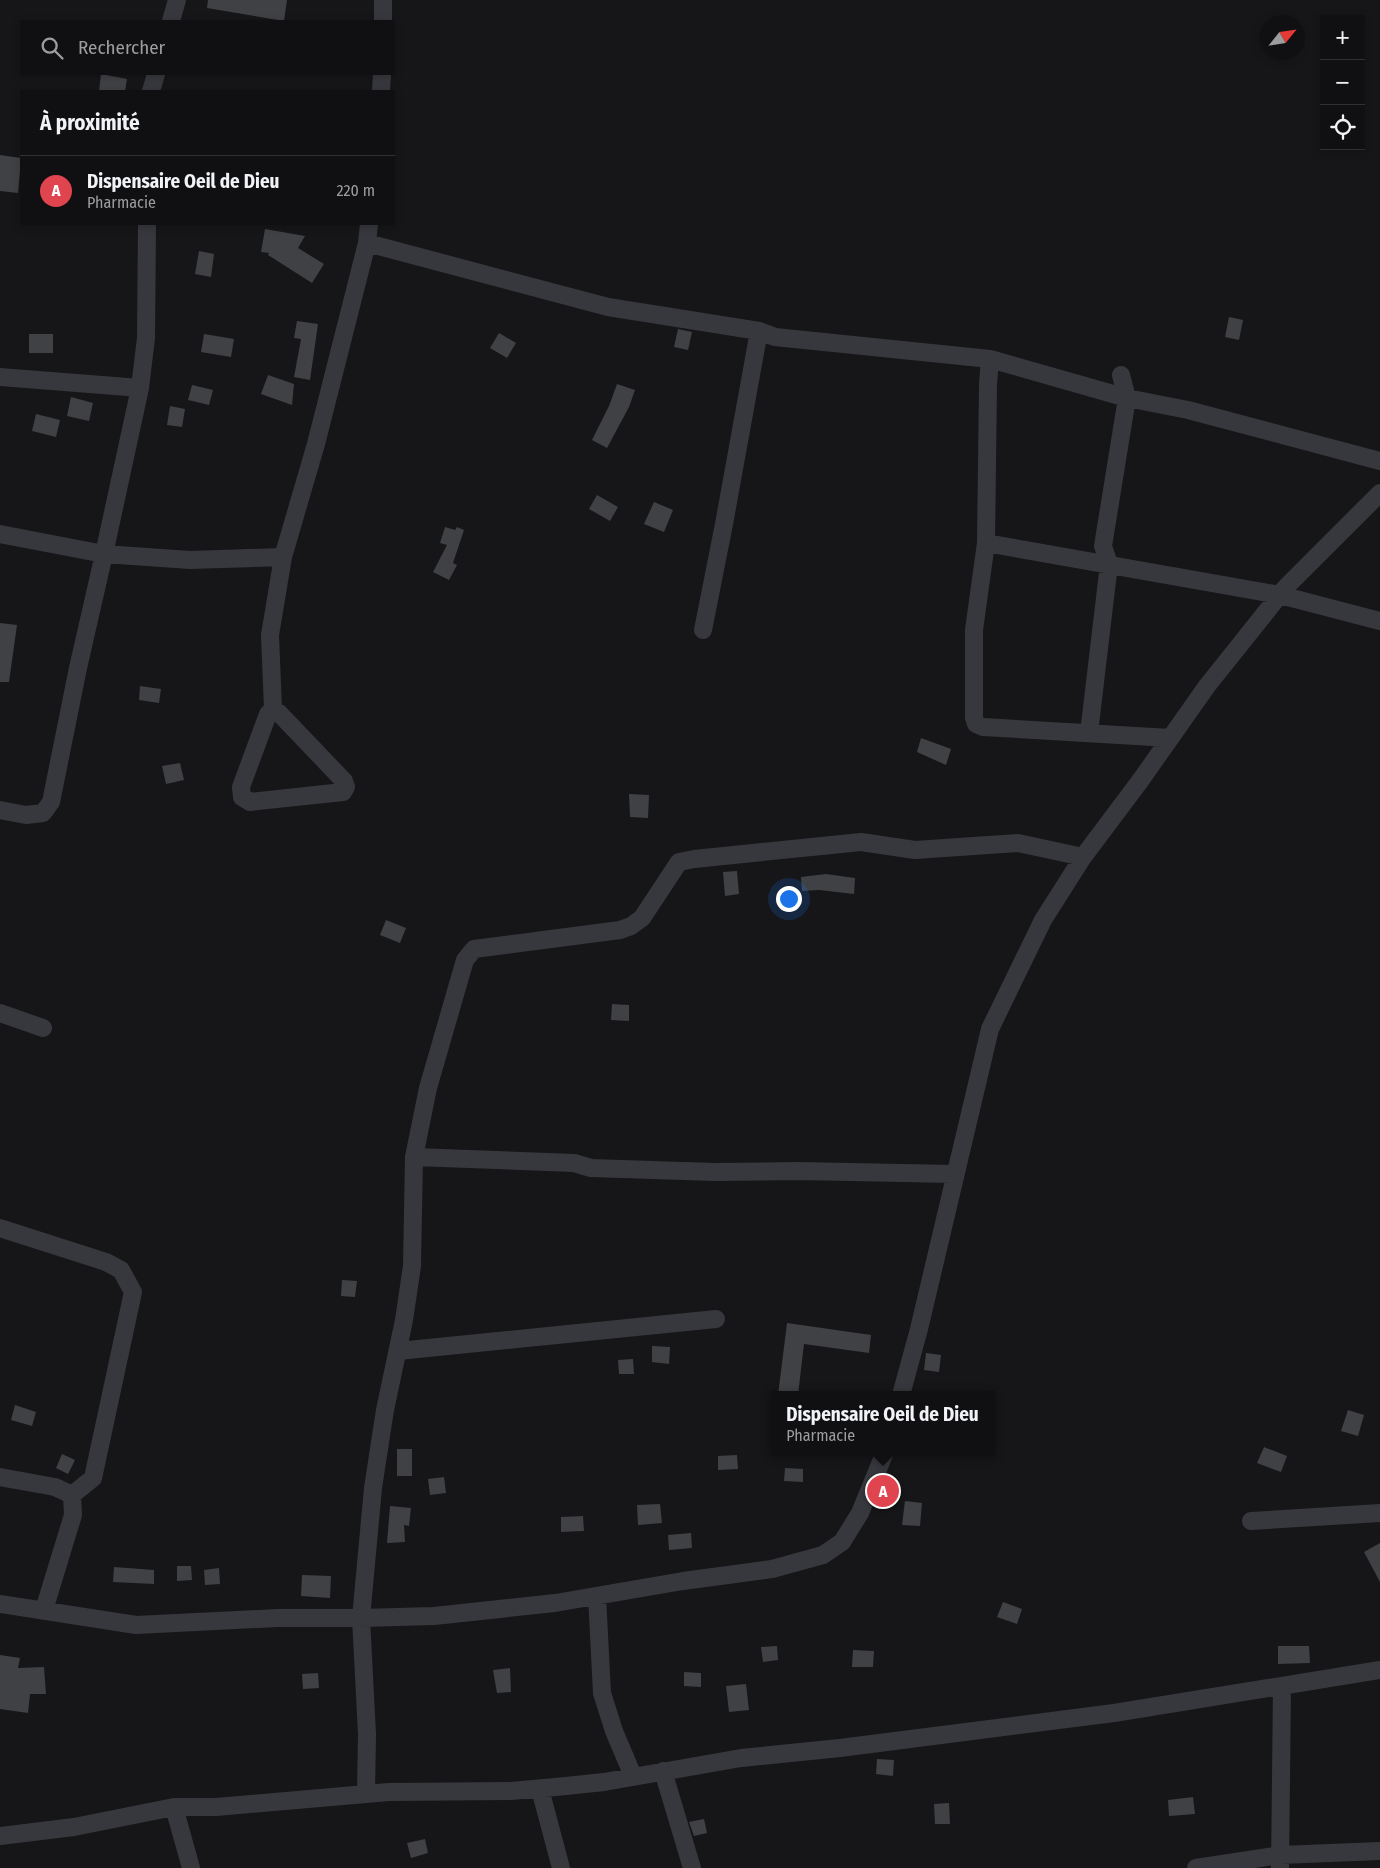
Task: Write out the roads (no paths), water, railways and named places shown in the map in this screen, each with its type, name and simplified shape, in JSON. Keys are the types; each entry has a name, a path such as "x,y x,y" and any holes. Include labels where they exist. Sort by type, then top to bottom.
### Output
{"street":[{"path":"171,20 177,0"},
{"path":"383,0 383,20"},
{"path":"151,90 156,75"},
{"path":"380,90 382,75"},
{"path":"0,810 26,815 43,813 51,802 78,668 140,388 146,338 148,225"},
{"path":"273,710 270,635 283,557 316,444 367,243 369,225"},
{"path":"367,243 608,307 760,331 775,337 990,359 1127,398 1188,410 1380,461"},
{"path":"703,630 760,331"},
{"path":"990,359 986,543 974,630 974,718 976,724 983,727 1170,738"},
{"path":"1089,733 1109,564 1103,546 1127,398 1121,375"},
{"path":"0,377 140,388"},
{"path":"902,1391 919,1329 954,1174 990,1029 1043,920 1083,857 1207,686 1280,595 1380,493"},
{"path":"0,534 104,554 190,560 283,557"},
{"path":"986,543 1280,595 1380,622"},
{"path":"273,710 279,713 344,781 346,787 343,792 250,802 242,797 241,788 268,714 273,710"},
{"path":"366,1794 367,1734 361,1618 373,1488 412,1266 414,1157 428,1088 465,960 474,949 620,930 631,926 642,918 679,862 694,859 861,842 915,850 1018,843 1083,857"},
{"path":"0,1012 43,1028"},
{"path":"414,1157 574,1163 591,1168 714,1172 798,1171 954,1174"},
{"path":"0,1228 106,1262 121,1270 133,1292 93,1478 72,1495"},
{"path":"398,1351 716,1319"},
{"path":"0,1604 136,1625 277,1618 434,1616 555,1603 683,1580 772,1569 822,1555 842,1542 860,1513 883,1456"},
{"path":"0,1476 55,1487 72,1495"},
{"path":"44,1610 72,1515 72,1495"},
{"path":"1252,1521 1380,1513"},
{"path":"597,1596 602,1693 614,1731 633,1776"},
{"path":"0,1836 74,1827 174,1807 216,1807 366,1794 511,1791 604,1782 741,1758 840,1748 1114,1713 1380,1670"},
{"path":"1280,1862 1282,1686"},
{"path":"663,1771 692,1868"},
{"path":"540,1788 561,1868"},
{"path":"174,1807 191,1868"},
{"path":"1196,1868 1280,1862 1380,1851"}],"place":[{"name":"Dispensaire Oeil de Dieu","path":"883,1491"}]}
